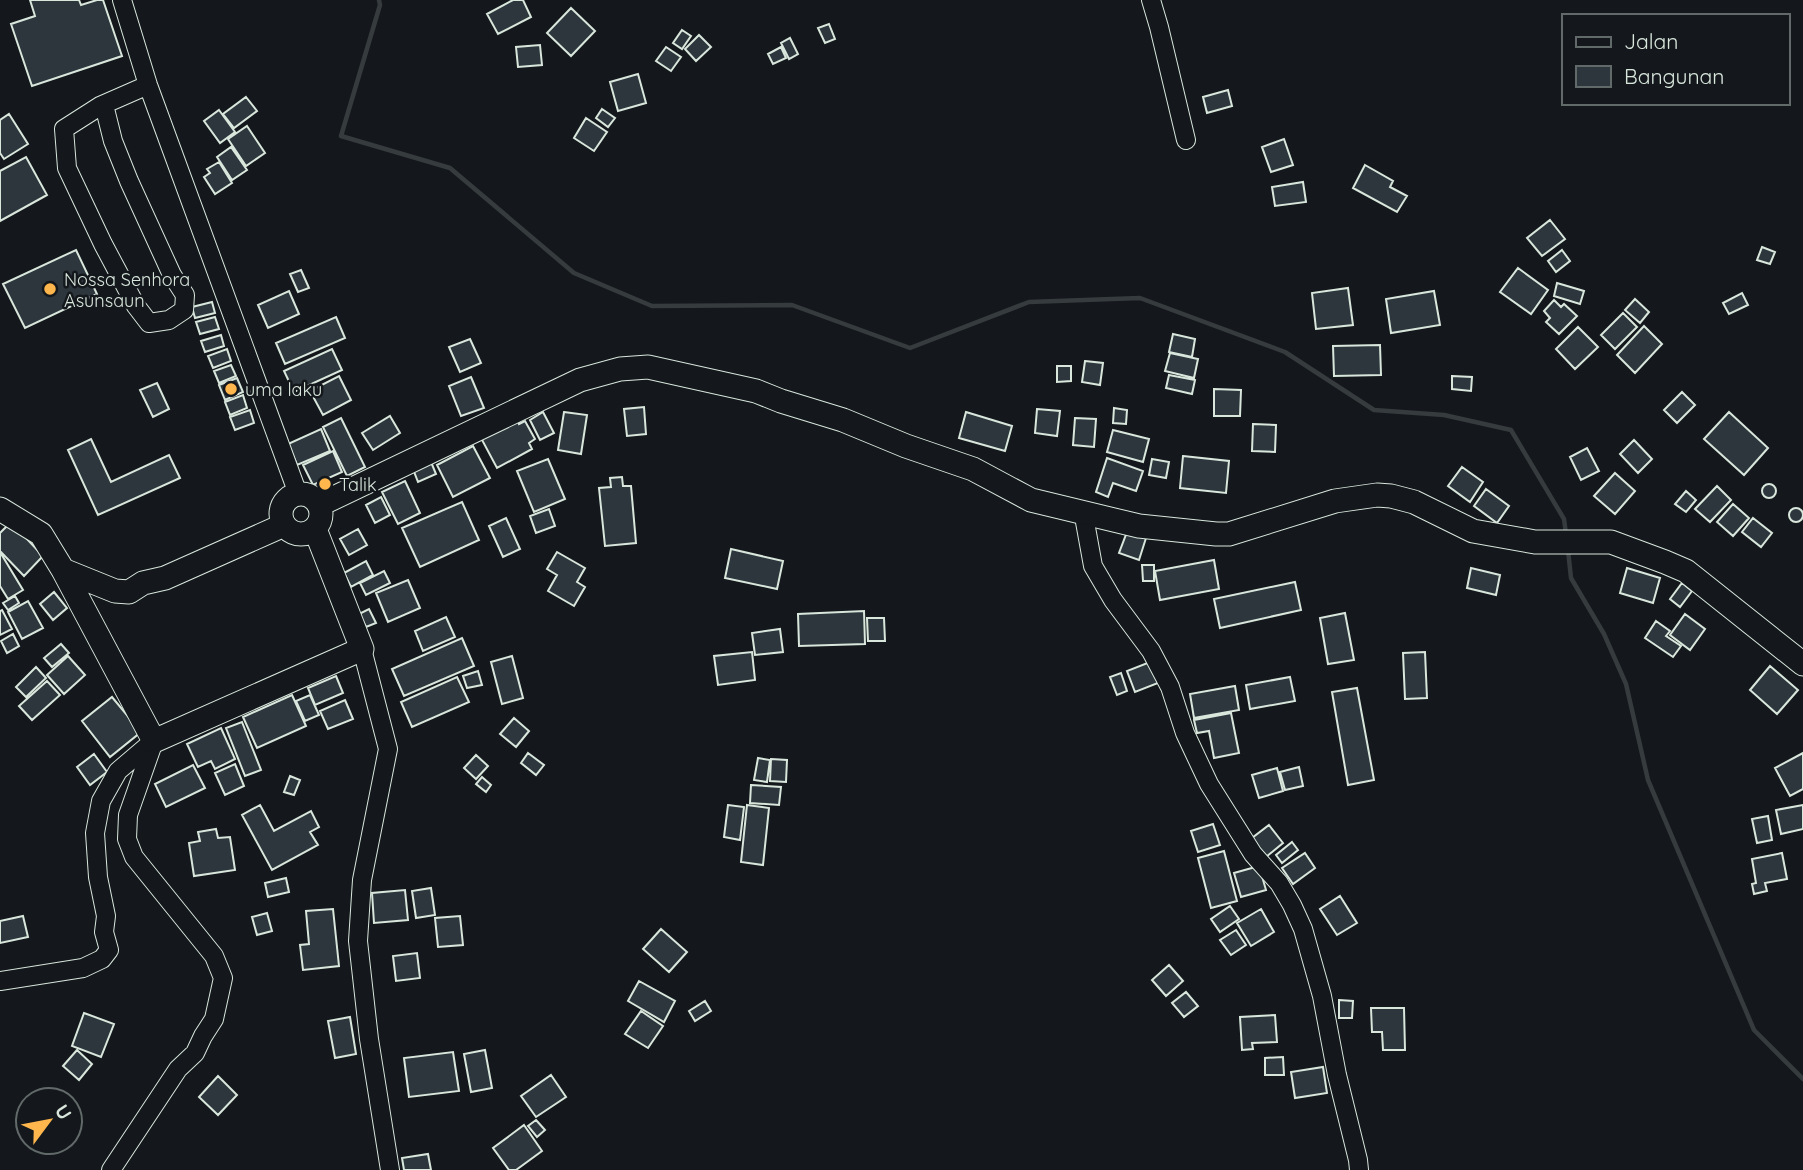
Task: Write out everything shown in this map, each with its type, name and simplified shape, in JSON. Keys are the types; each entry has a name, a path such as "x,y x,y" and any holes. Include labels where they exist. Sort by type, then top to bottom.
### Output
{"main road":[{"path":"319,505 580,380 620,369 648,367 756,391 843,420 906,446 973,469 1031,500 1139,526 1228,534 1335,501 1377,495 1414,502 1473,531 1535,542 1611,542 1686,571 1803,664"},
{"path":"298,494 310,496 319,505 320,517 315,528 309,533 289,530 281,517 285,502 298,494"},
{"path":"0,509 41,534 153,741 362,649 315,528"},
{"path":"62,570 115,591 129,592 143,583 164,578 284,525"}],"street":[{"path":"122,0 148,85 298,494"},
{"path":"1151,0 1160,27 1186,141"},
{"path":"104,105 113,141 129,181 172,275 185,295 184,310 169,320 149,323 136,306 67,168 64,129 104,105 148,85"},
{"path":"1083,511 1093,566 1113,600 1151,651 1164,675 1185,733 1209,784 1254,854 1279,883 1303,929 1322,996 1359,1170"},
{"path":"362,649 388,749 362,880 358,941 369,1039 390,1170"},
{"path":"0,981 83,968 102,959 108,950 95,833 101,801 118,771 153,741"},
{"path":"111,1170 178,1069 195,1053 214,1019 223,978 214,956 134,857 127,839 128,815 153,741"}],"building":[{"path":"30,0 79,0 81,5 103,0 122,56 32,86 11,24 35,16"},
{"path":"513,0 523,0 531,17 498,34 487,14"},
{"path":"571,8 595,31 571,56 547,33"},
{"path":"829,24 835,39 825,43 818,28"},
{"path":"682,30 691,36 682,49 673,43"},
{"path":"699,35 711,47 696,61 685,49"},
{"path":"790,38 798,54 789,59 781,43"},
{"path":"540,45 542,65 518,67 516,47"},
{"path":"666,47 681,57 671,71 656,61"},
{"path":"781,47 786,58 773,64 768,54"},
{"path":"638,74 646,103 618,111 610,82"},
{"path":"1228,90 1232,106 1207,113 1203,97"},
{"path":"246,97 257,111 234,128 223,114"},
{"path":"602,109 615,118 608,127 596,118"},
{"path":"219,110 235,132 220,143 204,121"},
{"path":"9,114 28,144 4,159 0,153 0,120"},
{"path":"586,118 607,132 594,151 574,138"},
{"path":"247,126 265,153 246,166 228,139"},
{"path":"1284,139 1293,165 1271,172 1262,147"},
{"path":"231,147 247,170 232,180 217,157"},
{"path":"26,157 47,195 0,221 0,171"},
{"path":"219,162 232,183 215,194 204,177 210,173 207,169"},
{"path":"1365,165 1393,181 1390,187 1407,196 1397,212 1353,188"},
{"path":"1303,182 1306,202 1275,206 1272,187"},
{"path":"1550,220 1565,239 1542,256 1527,238"},
{"path":"1762,247 1775,252 1770,264 1757,260"},
{"name":"Nossa Senhora Asunsaun","path":"76,250 97,294 25,328 3,284"},
{"path":"1562,250 1570,261 1556,272 1548,261"},
{"path":"1518,268 1548,290 1531,314 1500,292"},
{"path":"301,270 309,288 298,292 290,274"},
{"path":"1557,283 1584,291 1580,304 1554,296"},
{"path":"1348,288 1353,325 1316,329 1312,293"},
{"path":"289,291 299,314 268,328 258,305"},
{"path":"1434,291 1440,325 1391,333 1386,299"},
{"path":"1742,293 1748,305 1729,314 1723,303"},
{"path":"1635,299 1649,312 1640,323 1625,310"},
{"path":"1554,300 1561,307 1564,304 1577,316 1559,334 1546,322 1550,318 1544,311"},
{"path":"212,302 215,313 195,318 192,307"},
{"path":"1623,313 1637,327 1615,349 1601,335"},
{"path":"215,317 219,329 200,334 196,322"},
{"path":"336,317 345,338 285,364 276,343"},
{"path":"1644,326 1662,344 1635,373 1617,355"},
{"path":"1578,327 1598,347 1575,369 1556,349"},
{"path":"1173,334 1195,339 1192,357 1169,352"},
{"name":"uma laku","path":"221,335 224,346 205,352 201,341"},
{"path":"470,339 481,363 460,372 449,347"},
{"path":"1380,345 1381,375 1334,376 1333,346"},
{"name":"uma laku","path":"227,349 231,361 213,368 208,356"},
{"path":"332,349 342,370 294,392 284,371"},
{"path":"1170,353 1198,359 1194,378 1165,371"},
{"path":"1085,361 1103,363 1100,385 1082,382"},
{"name":"uma laku","path":"231,365 236,376 219,383 214,371"},
{"path":"1057,366 1071,366 1071,381 1057,382"},
{"path":"1169,375 1195,380 1192,394 1166,388"},
{"path":"339,376 351,400 323,415 310,391"},
{"path":"1452,376 1472,377 1471,391 1452,389"},
{"path":"471,377 484,408 461,416 449,386"},
{"name":"uma laku","path":"237,378 243,392 225,400 219,385"},
{"path":"157,383 169,409 153,417 140,390"},
{"path":"1214,389 1241,390 1240,416 1214,416"},
{"path":"1682,392 1695,405 1677,423 1664,410"},
{"name":"uma laku","path":"243,395 247,408 230,415 225,402"},
{"path":"644,407 646,434 627,436 624,409"},
{"path":"1114,408 1127,410 1126,424 1113,423"},
{"path":"1037,409 1060,411 1057,436 1035,433"},
{"name":"uma laku","path":"250,410 254,423 235,430 230,417"},
{"path":"543,412 554,433 540,440 530,420"},
{"path":"564,412 587,415 581,454 558,450"},
{"path":"966,412 1012,426 1005,451 959,438"},
{"path":"1729,412 1768,448 1744,475 1704,439"},
{"path":"390,416 400,433 373,450 362,433"},
{"path":"341,418 365,467 347,476 323,427"},
{"path":"1075,418 1096,419 1094,447 1073,445"},
{"path":"517,419 519,424 525,421 535,439 529,443 532,449 497,468 481,438"},
{"path":"1253,424 1276,425 1275,452 1252,451"},
{"path":"321,429 330,451 297,465 288,444"},
{"path":"1113,430 1149,439 1143,462 1107,452"},
{"path":"91,439 111,482 169,455 180,478 98,515 68,450"},
{"path":"1634,440 1652,459 1638,473 1620,454"},
{"path":"473,446 490,478 453,497 437,465"},
{"path":"1587,448 1599,471 1581,480 1570,457"},
{"path":"333,451 342,472 313,485 303,465"},
{"path":"1183,456 1229,461 1226,493 1180,488"},
{"path":"1107,458 1143,471 1136,491 1113,483 1108,497 1096,492"},
{"path":"548,459 565,499 534,512 517,471"},
{"path":"1152,459 1169,462 1166,478 1149,475"},
{"path":"431,462 436,474 418,482 413,469"},
{"path":"1462,467 1483,482 1470,502 1448,486"},
{"path":"1615,473 1635,491 1615,514 1594,496"},
{"path":"622,477 623,486 631,486 636,543 605,546 599,488 611,487 610,478"},
{"path":"405,481 420,513 398,524 382,492"},
{"path":"1769,484 1774,486 1774,496 1769,498 1764,496 1762,491 1764,486"},
{"path":"1717,486 1731,500 1710,522 1695,509"},
{"path":"1486,489 1509,506 1497,523 1474,506"},
{"path":"1686,491 1696,500 1686,512 1675,504"},
{"path":"381,497 390,515 375,523 366,505"},
{"path":"462,502 479,540 420,567 402,528"},
{"path":"1733,504 1749,518 1733,536 1717,522"},
{"path":"1793,508 1799,508 1803,515 1799,522 1793,522 1789,518 1789,512"},
{"path":"549,509 555,526 536,533 530,516"},
{"path":"506,518 520,549 503,557 489,526"},
{"path":"1753,518 1772,533 1761,547 1742,532"},
{"path":"11,522 43,556 24,576 0,551 0,533"},
{"path":"358,529 367,545 349,555 340,539"},
{"path":"1127,532 1146,538 1139,560 1119,553"},
{"path":"731,549 783,561 777,589 725,578"},
{"path":"0,552 23,590 8,599 0,586"},
{"path":"557,552 585,568 577,582 585,587 574,606 548,591 557,575 547,569"},
{"path":"1214,560 1219,589 1160,600 1155,571"},
{"path":"366,561 373,575 351,587 344,573"},
{"path":"1142,565 1154,565 1154,581 1143,581"},
{"path":"1471,568 1500,575 1496,595 1467,588"},
{"path":"1627,568 1660,578 1653,603 1620,593"},
{"path":"384,571 390,583 366,595 360,583"},
{"path":"408,580 420,608 388,622 376,593"},
{"path":"1295,582 1301,610 1220,628 1214,599"},
{"path":"1682,583 1692,591 1680,607 1670,599"},
{"path":"54,592 67,608 53,620 40,604"},
{"path":"15,596 19,603 8,610 3,603"},
{"path":"28,601 43,628 22,639 8,612"},
{"path":"369,609 376,623 366,627 359,614"},
{"path":"2,610 12,629 0,635 0,611"},
{"path":"864,611 865,644 799,646 798,614"},
{"path":"1345,613 1354,660 1328,664 1320,618"},
{"path":"1685,614 1705,629 1690,650 1670,635"},
{"path":"446,617 455,637 423,651 415,631"},
{"path":"867,618 884,618 885,641 868,641"},
{"path":"1656,621 1670,631 1666,636 1681,646 1673,657 1645,638"},
{"path":"780,629 783,652 755,655 752,633"},
{"path":"13,634 19,646 7,653 1,641"},
{"path":"462,638 474,666 404,696 392,669"},
{"path":"61,644 69,653 52,667 44,658"},
{"path":"752,652 755,680 718,685 714,656"},
{"path":"1425,652 1427,698 1405,699 1403,653"},
{"path":"68,656 85,675 64,694 47,675"},
{"path":"512,656 523,698 502,704 491,662"},
{"path":"1150,662 1158,683 1135,692 1127,671"},
{"path":"1770,666 1798,690 1777,714 1750,690"},
{"path":"36,667 46,678 26,697 16,687"},
{"path":"478,671 482,685 467,688 463,676"},
{"path":"1121,673 1127,691 1117,695 1110,677"},
{"path":"336,676 343,693 315,705 308,688"},
{"path":"457,677 469,702 412,727 401,702"},
{"path":"1290,677 1295,701 1250,709 1246,685"},
{"path":"47,681 60,695 32,720 19,706"},
{"path":"1235,686 1239,710 1194,718 1190,694"},
{"path":"1357,688 1374,780 1348,785 1332,692"},
{"path":"292,695 306,726 257,748 243,717"},
{"path":"310,695 319,715 305,721 296,701"},
{"path":"112,697 141,732 110,757 82,721"},
{"path":"345,700 353,719 328,729 320,711"},
{"path":"1231,713 1239,753 1214,758 1209,731 1197,733 1194,720"},
{"path":"514,718 529,731 516,747 500,734"},
{"path":"242,722 261,770 245,776 226,728"},
{"path":"221,728 235,759 215,769 211,761 198,767 187,744"},
{"path":"528,753 544,765 536,775 521,763"},
{"path":"1803,753 1803,789 1790,796 1775,768"},
{"path":"94,754 107,772 90,785 77,767"},
{"path":"476,755 488,766 476,779 464,768"},
{"path":"758,758 770,760 767,782 754,780"},
{"path":"771,759 787,760 786,782 770,781"},
{"path":"235,764 244,786 225,795 215,773"},
{"path":"193,765 205,788 166,807 155,784"},
{"path":"1299,767 1303,786 1285,790 1280,772"},
{"path":"1277,768 1283,791 1259,798 1252,775"},
{"path":"290,776 300,780 294,795 284,792"},
{"path":"482,777 491,785 486,792 476,784"},
{"path":"751,785 781,787 779,805 750,803"},
{"path":"260,805 274,831 311,811 319,827 310,832 318,845 272,870 242,815"},
{"path":"728,805 744,807 740,840 724,837"},
{"path":"747,805 769,808 763,865 741,862"},
{"path":"1803,805 1803,829 1781,834 1776,810"},
{"path":"1768,816 1772,840 1757,843 1752,819"},
{"path":"1213,824 1220,845 1198,852 1191,831"},
{"path":"1269,825 1283,843 1266,857 1252,838"},
{"path":"216,829 218,838 230,837 235,870 194,876 189,843 200,841 198,832"},
{"path":"1292,842 1298,850 1282,863 1276,855"},
{"path":"1224,851 1237,901 1211,908 1198,858"},
{"path":"1305,853 1315,868 1293,884 1282,868"},
{"path":"1782,853 1787,879 1765,883 1767,891 1754,894 1752,884 1756,883 1752,859"},
{"path":"1259,866 1266,890 1241,897 1234,873"},
{"path":"286,878 289,892 268,897 265,883"},
{"path":"431,888 435,915 416,918 412,891"},
{"path":"405,890 408,920 374,923 372,893"},
{"path":"1340,896 1357,923 1337,935 1320,909"},
{"path":"1230,906 1239,919 1220,932 1211,919"},
{"path":"333,909 339,966 303,970 300,945 309,944 306,911"},
{"path":"1261,909 1274,932 1251,946 1237,923"},
{"path":"267,913 272,931 257,935 252,917"},
{"path":"23,916 28,937 0,943 0,921"},
{"path":"460,916 463,945 438,947 435,918"},
{"path":"661,929 687,952 669,972 643,949"},
{"path":"1236,930 1246,945 1231,955 1220,940"},
{"path":"417,953 420,978 396,981 393,956"},
{"path":"1169,965 1183,981 1166,996 1152,980"},
{"path":"639,981 675,1001 664,1022 628,1001"},
{"path":"1186,992 1198,1006 1184,1017 1172,1003"},
{"path":"1339,1000 1353,1001 1352,1018 1339,1018"},
{"path":"705,1001 711,1011 695,1021 689,1011"},
{"path":"1371,1008 1404,1008 1405,1050 1383,1050 1382,1032 1372,1032"},
{"path":"641,1011 663,1026 648,1048 625,1034"},
{"path":"84,1013 114,1024 101,1057 72,1046"},
{"path":"1275,1015 1277,1042 1252,1043 1253,1049 1242,1050 1240,1017"},
{"path":"350,1017 356,1054 335,1058 328,1021"},
{"path":"77,1050 92,1064 79,1080 63,1066"},
{"path":"485,1050 492,1088 471,1092 464,1054"},
{"path":"453,1052 459,1091 409,1097 404,1058"},
{"path":"1283,1057 1284,1075 1265,1075 1265,1058"},
{"path":"1323,1067 1327,1093 1295,1098 1291,1072"},
{"path":"551,1075 566,1097 536,1117 521,1096"},
{"path":"218,1076 237,1095 218,1115 199,1097"},
{"path":"536,1120 545,1130 537,1137 528,1126"},
{"path":"524,1125 542,1151 516,1170 509,1170 493,1148"},
{"path":"428,1154 431,1170 404,1170 402,1158"}],"waterway":[{"path":"379,0 380,5 341,136 450,168 574,273 652,306 792,305 910,348 1029,302 1140,298 1285,352 1374,410 1444,415 1511,430 1564,519 1566,534"},
{"path":"1568,550 1571,578 1604,634 1626,684 1648,780 1754,1030 1803,1079"}],"place":[{"name":"Nossa Senhora Asunsaun","path":"50,289"},
{"name":"uma laku","path":"231,389"},
{"name":"Talik","path":"325,484"}]}
